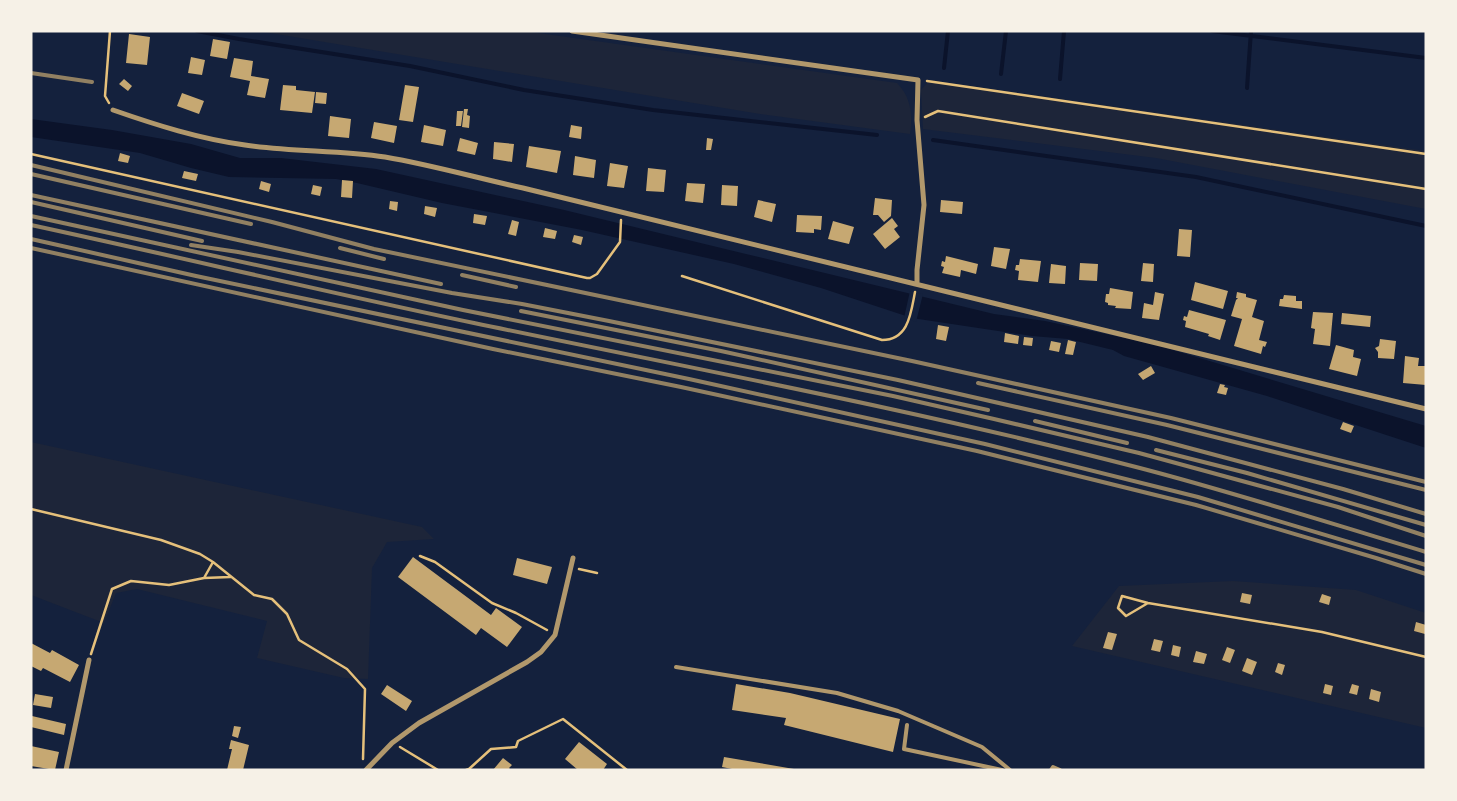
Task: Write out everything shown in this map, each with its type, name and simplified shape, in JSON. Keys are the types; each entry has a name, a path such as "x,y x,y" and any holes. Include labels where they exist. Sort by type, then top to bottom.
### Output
{"street":[{"path":"572,31 918,80 917,120 924,205 917,284"},
{"path":"113,110 172,130 221,141 276,148 349,153 407,161 702,231 1426,409"},
{"path":"367,768 392,743 437,712 528,662 541,652 555,635 573,558"},
{"path":"66,770 89,660"}],"lane":[{"path":"676,667 836,693 898,710 982,746 1010,770"},
{"path":"906,725 904,749 1002,770"},
{"path":"1051,770 1053,767 1060,770"}],"path":[{"path":"110,31 105,96 113,110"},
{"path":"918,80 1426,154"},
{"path":"938,111 1426,189"},
{"path":"31,154 587,278 597,274 620,242 621,220"},
{"path":"682,276 882,340 889,340 903,331 908,322 915,292"},
{"path":"31,509 161,540 200,554 254,595 272,599 287,614 298,640 347,669 365,689 363,758 367,768"},
{"path":"420,556 435,562 492,603 516,613 555,635"},
{"path":"204,578 213,562"},
{"path":"579,569 597,573"},
{"path":"89,660 112,589 131,581 169,585 204,578 231,577"},
{"path":"1148,603 1126,616 1118,608 1122,596 1148,603 1322,632 1426,657"},
{"path":"466,770 470,770 491,749 516,747 518,741 564,719 627,770"},
{"path":"392,743 438,770"}],"shaded area":[{"path":"258,31 524,31 897,83 902,88 910,107 910,134 760,114"},
{"path":"935,81 1426,151 1426,209 1156,158 923,129 921,90 927,83"},
{"path":"31,119 112,130 191,144 240,158 281,158 376,169 560,209 994,314 1045,321 1153,344 1426,426 1426,448 1267,396 1124,356 1113,350 1068,339 1032,336 912,318 821,288 734,264 582,230 442,203 357,183 336,179 229,177 140,153 31,137"},
{"path":"31,442 422,527 434,539 387,542 372,568 368,679 344,678 257,658 267,621 137,589 116,593 104,623 31,595"},
{"path":"1233,581 1356,590 1426,613 1426,728 1072,646 1119,586"}],"pier":[{"path":"910,291 923,294 916,322 904,318"}],"building":[{"path":"129,34 150,37 147,65 126,63"},
{"path":"213,39 230,42 227,59 210,56"},
{"path":"191,57 205,60 202,75 188,73"},
{"path":"234,58 253,61 251,76 269,79 265,98 247,95 250,81 230,77"},
{"path":"124,79 132,86 128,91 119,84"},
{"path":"283,85 296,86 296,90 315,92 312,113 280,110"},
{"path":"405,85 419,87 413,122 399,120"},
{"path":"316,92 327,93 326,104 315,103"},
{"path":"182,93 204,101 199,114 177,106"},
{"path":"464,109 468,109 467,115 470,116 469,128 462,127"},
{"path":"457,111 463,111 461,126 456,126"},
{"path":"330,116 351,119 349,138 328,136"},
{"path":"374,122 397,126 394,143 371,138"},
{"path":"424,125 446,130 443,146 421,142"},
{"path":"571,125 582,127 581,139 569,137"},
{"path":"460,138 478,143 475,155 457,151"},
{"path":"707,138 713,139 711,150 706,150"},
{"path":"494,142 514,144 512,162 493,159"},
{"path":"529,146 561,151 557,173 526,167"},
{"path":"120,153 130,156 128,163 118,161"},
{"path":"575,156 596,160 594,178 573,175"},
{"path":"610,163 628,166 624,188 607,186"},
{"path":"648,168 666,170 664,192 646,191"},
{"path":"184,171 198,174 196,181 182,178"},
{"path":"342,180 353,181 352,198 341,197"},
{"path":"261,181 271,184 269,192 259,189"},
{"path":"687,183 705,184 703,203 685,201"},
{"path":"313,185 322,187 320,196 311,194"},
{"path":"722,185 738,186 737,206 721,205"},
{"path":"875,198 892,200 891,216 884,222 878,215 873,215"},
{"path":"758,200 776,204 772,222 754,217"},
{"path":"941,200 963,202 962,214 940,212"},
{"path":"390,201 398,202 397,211 389,209"},
{"path":"425,206 437,208 435,217 424,214"},
{"path":"474,214 487,216 485,225 473,223"},
{"path":"797,215 822,216 821,230 814,229 814,233 796,232"},
{"path":"892,218 898,226 894,229 900,237 885,249 873,234"},
{"path":"512,220 519,222 516,236 508,234"},
{"path":"833,221 854,227 849,244 828,239"},
{"path":"545,228 557,231 555,239 543,237"},
{"path":"1179,229 1192,230 1190,257 1177,256"},
{"path":"574,235 583,237 581,245 572,242"},
{"path":"994,247 1010,249 1006,269 991,266"},
{"path":"946,256 978,264 976,274 961,270 960,277 942,273 944,267 941,266 942,261 945,262"},
{"path":"1020,259 1041,261 1038,282 1018,280 1019,271 1015,270 1016,265 1019,265"},
{"path":"1080,263 1098,264 1097,281 1079,280"},
{"path":"1143,263 1154,264 1153,282 1141,281"},
{"path":"1051,264 1066,266 1065,284 1049,283"},
{"path":"1195,282 1228,291 1223,309 1191,300"},
{"path":"1110,288 1133,292 1131,309 1115,308 1116,306 1108,305 1105,302 1106,294 1109,294"},
{"path":"1155,292 1164,294 1159,320 1142,318 1144,303 1153,305"},
{"path":"1237,292 1257,300 1252,317 1264,321 1259,340 1267,342 1265,347 1263,346 1261,354 1234,346 1242,319 1231,316 1238,298 1236,298"},
{"path":"1284,295 1296,296 1296,301 1302,301 1302,309 1279,306 1280,299 1283,299"},
{"path":"1189,310 1226,320 1220,340 1208,336 1209,334 1185,327 1186,321 1183,320 1184,316 1187,317"},
{"path":"1313,312 1333,313 1330,346 1313,344 1315,329 1311,328"},
{"path":"1342,313 1371,316 1370,327 1341,324"},
{"path":"938,325 949,327 946,341 936,339"},
{"path":"1005,333 1019,336 1018,344 1004,342"},
{"path":"1024,337 1033,338 1032,346 1023,345"},
{"path":"1380,339 1396,341 1394,359 1378,358 1378,352 1375,348 1379,346"},
{"path":"1068,340 1076,342 1073,355 1065,354"},
{"path":"1051,341 1061,343 1059,352 1049,350"},
{"path":"1336,345 1354,350 1353,357 1361,359 1357,376 1329,369"},
{"path":"1405,356 1419,358 1418,366 1426,366 1426,385 1403,383"},
{"path":"1151,366 1155,373 1143,380 1138,374"},
{"path":"1220,384 1228,388 1226,395 1217,393"},
{"path":"1343,422 1354,426 1351,433 1340,429"},
{"path":"413,557 491,615 496,608 522,627 507,647 481,628 476,635 398,577"},
{"path":"517,558 552,567 547,584 513,575"},
{"path":"1242,593 1252,595 1250,604 1240,602"},
{"path":"1322,594 1331,597 1329,605 1319,602"},
{"path":"1416,622 1426,625 1425,634 1414,631"},
{"path":"1108,632 1117,634 1112,650 1103,648"},
{"path":"1154,639 1163,641 1160,652 1151,650"},
{"path":"31,643 50,653 52,650 79,665 70,682 43,668 41,671 31,666"},
{"path":"1173,645 1181,647 1179,657 1171,655"},
{"path":"1227,647 1235,650 1230,663 1222,660"},
{"path":"1196,651 1207,654 1204,664 1193,662"},
{"path":"1247,658 1257,662 1252,675 1242,671"},
{"path":"1278,663 1285,665 1282,675 1275,672"},
{"path":"736,684 790,693 900,719 893,752 784,725 786,718 732,710"},
{"path":"1325,684 1333,686 1331,695 1323,693"},
{"path":"1352,684 1359,686 1357,695 1349,693"},
{"path":"387,685 412,701 406,711 381,694"},
{"path":"1371,689 1381,692 1379,702 1369,699"},
{"path":"35,694 53,697 51,708 33,705"},
{"path":"32,716 66,724 64,735 31,727"},
{"path":"234,726 241,727 238,738 232,736"},
{"path":"231,740 249,745 243,770 227,770 232,749 229,749"},
{"path":"579,742 607,764 603,770 578,770 565,759"},
{"path":"31,746 59,752 55,770 31,766"},
{"path":"724,757 794,770 737,770 722,767"},
{"path":"503,758 512,765 509,768 511,770 493,770"}],"waterway":[{"path":"197,31 410,66 524,90 653,110 877,135"},
{"path":"944,68 948,31"},
{"path":"1001,74 1006,31"},
{"path":"1060,79 1064,31"},
{"path":"1212,31 1426,58"},
{"path":"1247,88 1251,31"},
{"path":"933,140 1196,177 1426,226"}],"railway":[{"path":"31,73 92,82"},
{"path":"31,165 272,222 374,249 912,361 1171,418 1426,482"},
{"path":"31,174 251,224"},
{"path":"31,195 441,284"},
{"path":"31,202 202,241"},
{"path":"31,216 463,310 893,396 994,419 1139,453 1338,507 1426,536"},
{"path":"31,225 474,323 806,391 1054,446 1245,497 1426,552"},
{"path":"31,239 196,276 689,379 985,444 1198,497 1426,565"},
{"path":"191,245 522,304 898,380 1148,437 1343,489 1426,514"},
{"path":"31,248 493,349 681,387 977,451 1196,505 1426,574"},
{"path":"340,248 384,259"},
{"path":"462,275 516,287"},
{"path":"521,311 721,351 988,410"},
{"path":"978,383 1167,425 1426,490"},
{"path":"1035,421 1127,443"},
{"path":"1156,450 1247,473 1426,525"}]}
